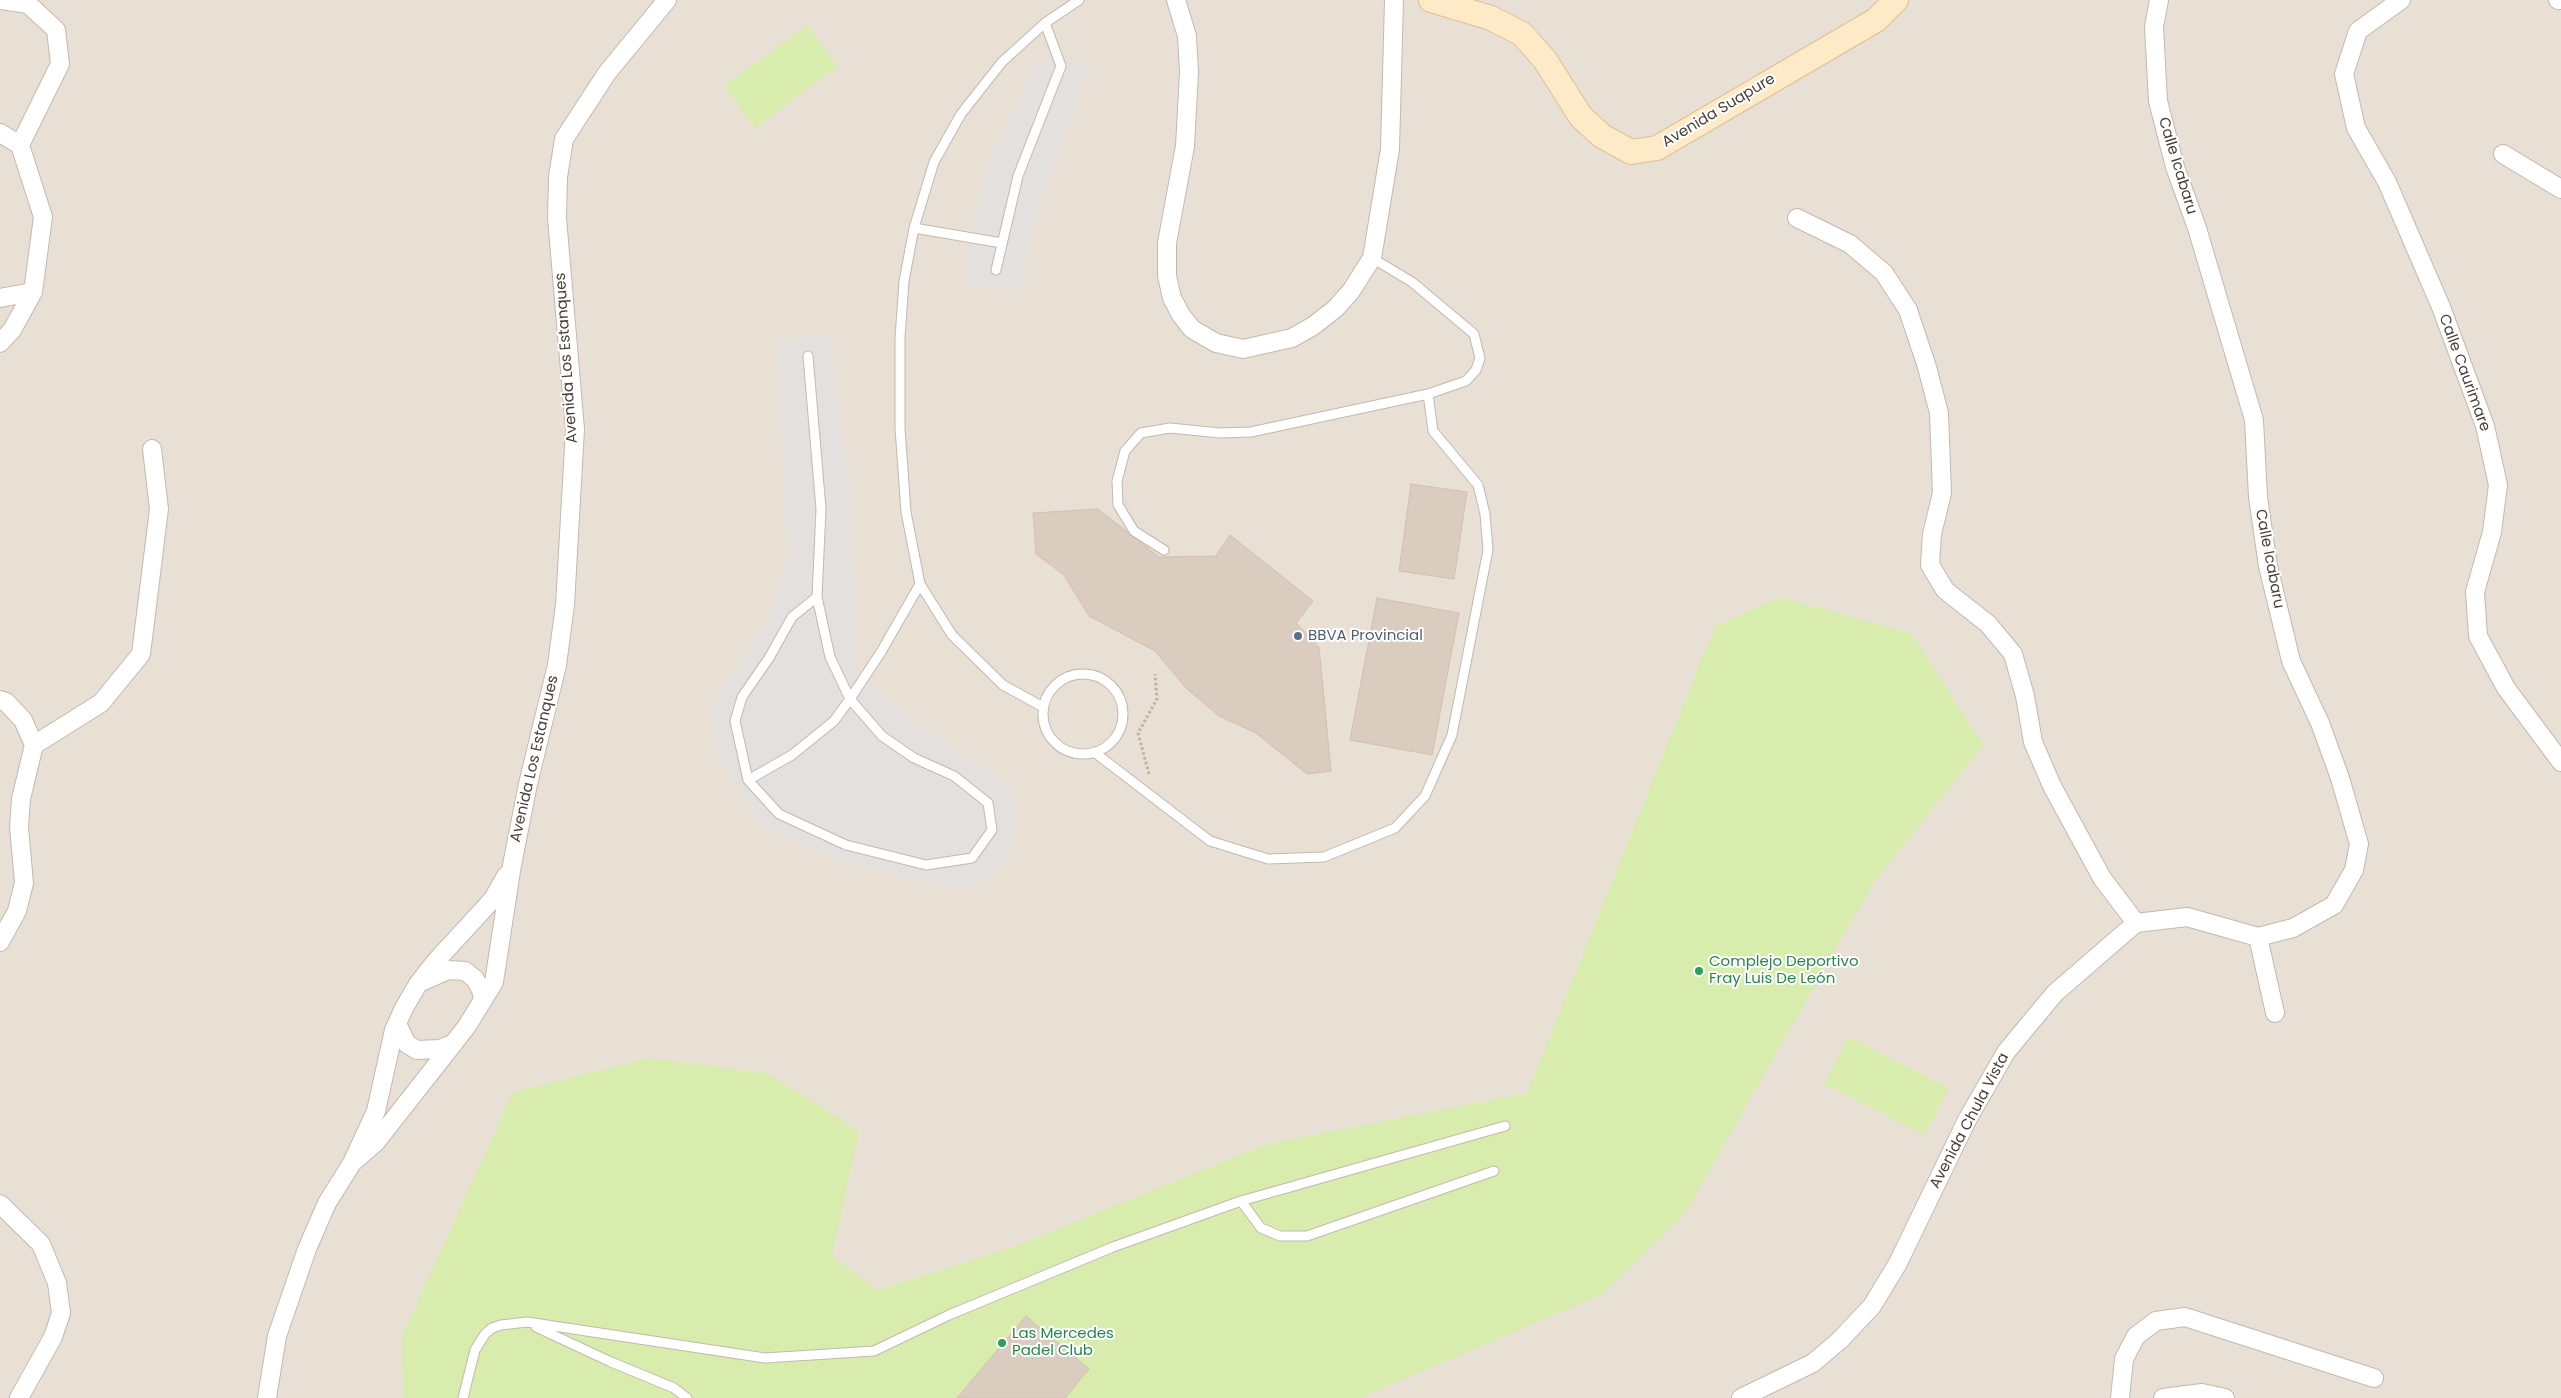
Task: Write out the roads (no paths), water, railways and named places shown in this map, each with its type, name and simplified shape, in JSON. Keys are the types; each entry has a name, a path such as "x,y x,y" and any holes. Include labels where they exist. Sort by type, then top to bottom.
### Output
{"street":[{"path":"0,0 28,4 56,30 60,64 20,145"},
{"name":"Avenida Los Estanques","path":"352,1163 376,1142 453,1044 494,982 512,865 528,784 556,665 565,604 575,429 557,218 558,176 564,139 607,73 667,0"},
{"path":"1176,0 1187,36 1189,72 1185,146 1167,243 1167,276 1172,298 1180,315 1192,329 1216,343 1243,349 1292,338 1313,326 1335,309 1351,292 1372,258 1390,149 1394,0"},
{"name":"Avenida Suapure","path":"1431,0 1491,18 1522,34 1546,60 1580,117 1602,136 1631,152 1658,148 1876,20 1896,0"},
{"name":"Calle Icabaru","path":"2159,0 2154,28 2158,101 2175,167 2197,228 2254,420 2258,497 2268,566 2291,661 2320,723 2340,778 2359,844 2354,870 2334,905 2293,928 2258,937"},
{"name":"Calle Caurimare","path":"2401,0 2358,31 2344,74 2356,128 2387,182 2441,308 2486,426 2498,485 2492,532 2475,592 2478,636 2506,688 2561,762"},
{"path":"0,133 20,145 43,217 33,292 12,330 0,343"},
{"path":"2503,154 2561,189"},
{"path":"1797,218 1850,244 1884,273 1908,310 1927,367 1939,413 1942,493 1932,534 1930,565 1945,590 1988,624 2013,654 2026,696 2033,742 2052,786 2102,878 2136,923 2188,917 2258,937 2275,1012"},
{"path":"0,298 33,292"},
{"path":"34,745 101,703 141,654 159,509 152,449"},
{"path":"0,700 6,702 23,720 34,745 21,799 19,827 24,883 17,911 0,942"},
{"name":"Avenida Los Estanques","path":"267,1398 269,1371 277,1336 307,1249 327,1203 352,1163 376,1110 397,1024 418,984 493,899 512,865"},
{"name":"Avenida Chula Vista","path":"1741,1398 1813,1363 1840,1340 1872,1306 1898,1264 1967,1120 2006,1052 2055,993 2136,923"},
{"path":"418,984 436,975 456,969 466,972 475,979 483,999"},
{"path":"397,1024 407,1044 417,1050 440,1049 453,1044"},
{"path":"0,1204 41,1244 57,1283 61,1313 53,1337 18,1398"},
{"path":"2120,1398 2124,1359 2136,1336 2156,1321 2185,1317 2374,1378"},
{"path":"2163,1398 2202,1393 2225,1398"}],"lane":[{"path":"1043,707 1003,685 959,641 920,584 906,512 900,428 900,338 904,281 914,228 934,162 961,114 1002,62 1046,23 1079,0"},
{"path":"996,270 1018,176 1061,66 1046,23"},
{"path":"914,228 1002,243"},
{"path":"1164,550 1134,531 1118,505 1117,481 1125,451 1141,433 1170,428 1220,433 1251,432 1428,394 1466,381 1476,370 1480,358 1474,334 1412,282 1372,258"},
{"path":"808,356 821,509 818,597 830,657 850,699 882,736 914,758 954,776 988,803 992,830 972,858 926,865 846,846 779,814 748,780 735,721 742,697 769,658 792,617 818,597"},
{"path":"1094,752 1210,842 1268,859 1324,857 1395,828 1425,796 1452,735 1488,550 1486,514 1478,485 1433,431 1428,394"},
{"path":"748,780 792,755 834,722 920,584"},
{"path":"1091,674 1110,683 1122,703 1123,720 1118,733 1111,742 1094,752 1080,754 1059,746 1050,736 1044,722 1043,707 1048,694 1059,682 1071,675 1091,674"},
{"path":"463,1398 475,1350 492,1328 501,1325 527,1322 765,1358 874,1351 949,1315 1113,1247 1241,1201 1504,1126"},
{"path":"1241,1201 1261,1228 1280,1236 1307,1236 1494,1170"},
{"path":"527,1322 611,1362 674,1388 686,1398"}],"place":[{"name":"BBVA Provincial","path":"1298,636"},
{"name":"Complejo Deportivo Fray Luis De León","path":"1699,971"},
{"name":"Las Mercedes Padel Club","path":"1002,1343"}]}
